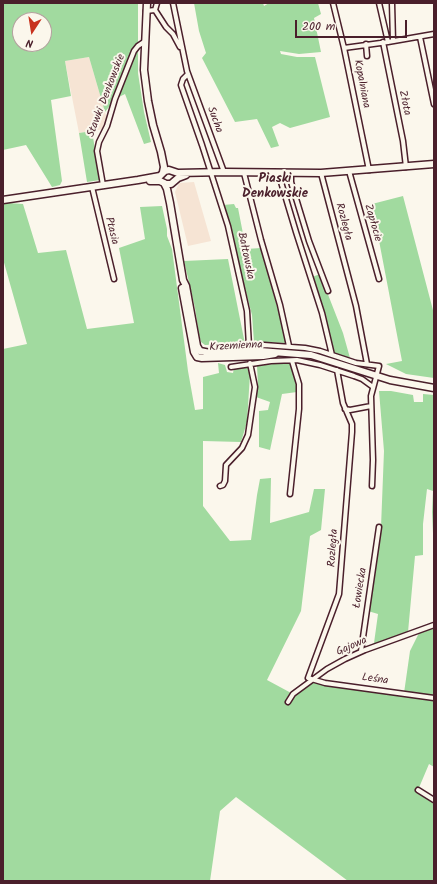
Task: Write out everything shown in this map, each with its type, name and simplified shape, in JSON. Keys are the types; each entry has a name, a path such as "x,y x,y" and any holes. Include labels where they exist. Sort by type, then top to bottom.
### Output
{"main road":[{"path":"146,3 144,70 148,101 153,126 161,152 176,175 174,182"},
{"name":"Krzemienna","path":"161,152 164,166 163,178 170,203 183,280 182,287 185,310 194,352 197,357 263,356 284,353 311,355 377,376 408,384 434,388"},
{"path":"163,178 167,170 178,173 224,172 291,174 369,170 434,164"},
{"path":"163,178 168,185 180,177 196,172"},
{"path":"3,200 138,180 163,178"},
{"name":"Krzemienna","path":"170,203 174,182"}],"street":[{"path":"157,3 155,10 166,28 173,34 183,53"},
{"path":"173,3 183,53"},
{"name":"Kopalniana","path":"333,3 344,48 369,170"},
{"path":"379,3 390,42"},
{"path":"390,42 392,3"},
{"path":"146,10 155,10"},
{"path":"344,48 434,34"},
{"path":"420,37 434,104"},
{"name":"Stawki Denkowskie","path":"103,185 97,151 99,142 107,126 115,99 134,51 144,42"},
{"name":"Złota","path":"383,42 402,137 406,167"},
{"path":"366,44 368,56"},
{"name":"Sucha","path":"183,53 188,74 224,172"},
{"name":"Bałtowska","path":"188,74 183,79 181,84 228,226 247,311 248,346"},
{"name":"Zapłocie","path":"349,171 379,278"},
{"path":"244,173 261,240 280,305 289,346"},
{"name":"Rozległa","path":"321,173 356,306 367,364"},
{"path":"281,174 281,182 322,313 332,355"},
{"path":"291,174 291,182 309,241 328,291"},
{"name":"Ptasia","path":"92,187 114,279"},
{"path":"229,347 289,346 305,348 356,363 379,366 371,396 373,460 372,486"},
{"path":"231,367 271,361 307,362 337,370 362,379 373,387"},
{"path":"290,494 299,409 299,384 292,361"},
{"path":"220,486 225,483 226,466 242,448 248,435 255,387 250,363"},
{"name":"Rozległa","path":"313,680 308,678 339,594 352,432 352,424 345,410 337,370"},
{"path":"345,410 371,406"},
{"name":"Łowiecka","path":"361,651 380,527"},
{"name":"Gajowa","path":"288,702 293,694 327,669 361,651 434,625"},
{"name":"Leśna","path":"313,680 325,683 434,698"},
{"path":"418,790 434,800"}],"shaded area":[{"path":"89,57 107,119 104,129 79,133 65,61"},
{"path":"194,182 211,241 188,246 175,192 179,183"}],"green space":[{"path":"3,3 138,3 138,73 144,112 151,142 144,144 125,94 115,99 105,112 89,57 65,61 71,96 51,100 62,181 60,185 52,187 26,145 3,150"},
{"path":"194,3 263,3 264,6 269,3 318,3 321,14 314,18 321,52 299,54 280,51 281,54 297,57 315,57 330,117 290,128 280,123 272,127 279,146 271,148 257,119 235,122 202,58 206,53 199,31"},
{"path":"92,131 100,180 87,182 79,133"},
{"path":"403,196 434,314 434,378 406,374 386,364 402,361 372,204"},
{"path":"3,204 23,204 38,253 66,250 87,329 134,323 119,248 145,239 140,207 162,206 167,236 172,249 188,371 195,410 203,409 203,377 219,373 218,363 225,365 227,372 233,373 234,368 249,365 250,374 247,422 241,442 203,441 203,506 230,541 251,540 260,479 271,478 270,523 309,512 314,489 325,489 321,530 310,536 301,611 267,680 293,694 313,680 404,693 410,651 420,631 361,651 374,643 378,614 368,611 381,527 384,451 379,391 391,391 413,395 414,402 423,402 423,394 434,395 434,555 432,512 433,491 427,489 423,524 423,555 415,556 408,632 421,630 434,625 434,767 429,764 418,790 434,800 434,881 348,881 236,797 220,811 210,881 3,881 3,349 27,344 3,259"},
{"path":"234,204 236,208 238,208 246,249 261,248 287,343 254,342 252,315 223,205"},
{"path":"228,259 245,344 205,345 201,342 199,335 195,308 184,261"},
{"path":"320,274 343,333 350,358 333,353 312,277"},
{"path":"282,363 291,364 297,386 297,392 282,394 270,450 259,447 259,411 268,410 270,402 256,397 258,385 257,366"}],"district":[{"name":"Piaski Denkowskie","path":"275,188"}]}
